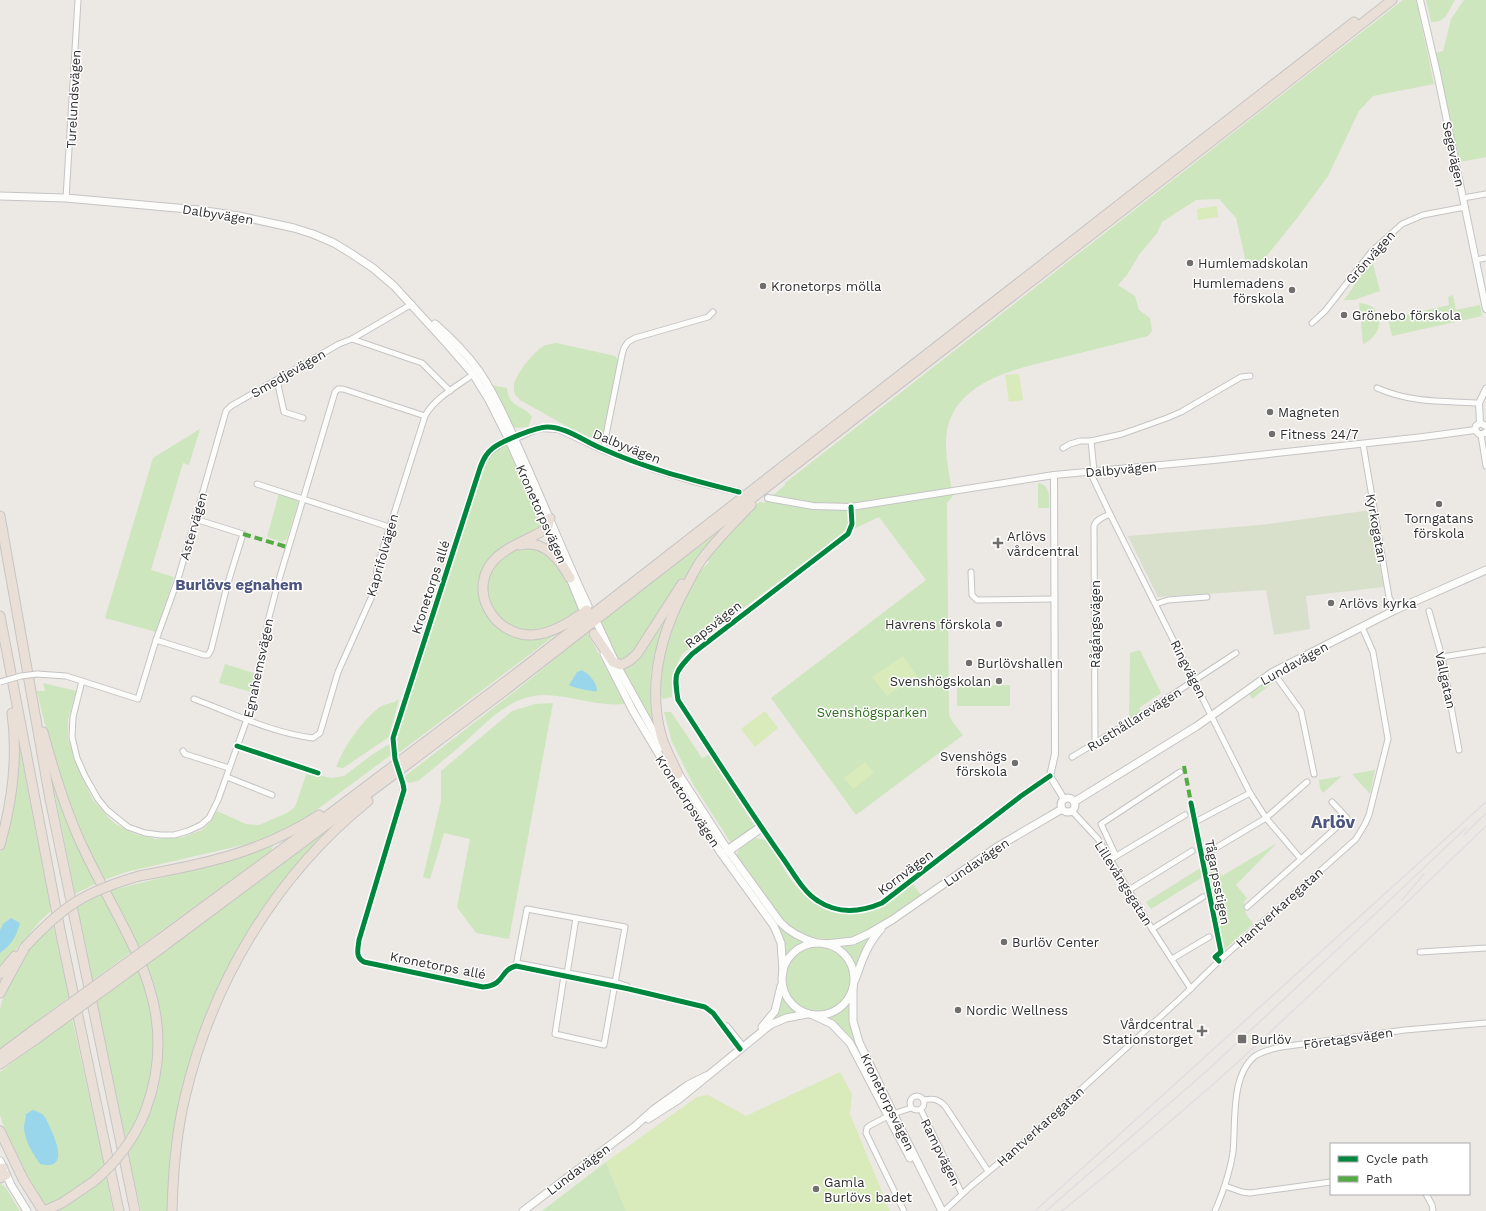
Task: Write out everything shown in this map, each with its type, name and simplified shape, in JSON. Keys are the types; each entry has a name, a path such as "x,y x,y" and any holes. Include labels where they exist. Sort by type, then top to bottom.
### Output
{"highway":[{"path":"0,1055 33,1035 162,942 409,763 512,685 712,528 791,469 1271,95 1386,2"},
{"path":"162,942 386,770 526,666 1386,2"},
{"path":"595,629 608,656 613,662 622,665 626,663 637,654 676,592 701,560 738,518 791,469"},
{"path":"0,516 52,807 135,1211"},
{"path":"549,522 537,535 504,552 492,564 486,573 484,583 485,602 488,611 500,625 514,632 532,635 552,631 574,620 596,604 630,585"},
{"path":"513,547 524,544 547,549 559,561 570,578"},
{"path":"678,774 659,728 655,699 656,674 658,660 672,618 682,593 701,560"},
{"path":"0,1130 15,1165 44,1211 62,1203 105,1172 121,1154 134,1135 146,1112 151,1098 159,1048 157,1019 147,977 140,959 80,842 60,789 43,731 10,576"},
{"path":"0,616 14,723 12,782 8,815 0,845"},
{"path":"4,644 59,928 119,1211"},
{"path":"172,1211 176,1150 185,1097 203,1038 233,968 249,938 270,906 305,862 345,820 395,778 409,763"},
{"path":"0,974 16,954 25,947 47,923 77,900 108,885 139,876 215,860 267,843 312,820 356,788 386,770"},
{"path":"0,994 25,947"},
{"path":"0,1066 21,1050 33,1035"}],"main road":[{"name":"Dalbyvägen","path":"0,196 66,198 199,210 239,216 294,228 334,243 373,268 460,347 500,407 512,439"},
{"name":"Kronetorpsvägen","path":"512,439 549,522 586,608 570,578 549,522"},
{"name":"Lundavägen","path":"1074,802 1192,729 1273,672 1395,610 1486,570"},
{"name":"Kronetorpsvägen","path":"595,629 611,669 654,747 687,801 725,853 776,930 781,948 783,971"},
{"name":"Kronetorpsvägen","path":"616,664 658,740 725,853 784,926 796,935 821,943"},
{"path":"1069,798 1074,802 1074,808 1072,811 1067,812 1062,809 1061,804 1064,799 1069,798"},
{"name":"Lundavägen","path":"742,1047 773,1014 780,995 783,971 793,952 804,946 821,943 845,942 868,934 892,920 997,847 1062,809"},
{"name":"Lundavägen","path":"523,1211 634,1127 652,1110 688,1085 706,1076 770,1025 795,1015 825,1014 839,1008 848,999 870,943 875,935 892,920"},
{"path":"821,943 838,949 848,959 853,972 853,987"},
{"name":"Lundavägen","path":"782,980 784,993 791,1003 798,1009 811,1014"},
{"name":"Kronetorpsvägen","path":"853,987 852,1016 856,1032 891,1115 937,1211"},
{"name":"Kronetorpsvägen","path":"811,1014 832,1024 850,1043 943,1211"},
{"path":"2,1170 27,1211"}],"street":[{"name":"Turelundsvägen","path":"66,198 78,0"},
{"name":"Segevägen","path":"1420,0 1437,72 1486,309"},
{"path":"1463,198 1486,194"},
{"name":"Grönvägen","path":"1312,323 1326,311 1372,251 1402,224 1423,214 1465,207"},
{"path":"1476,260 1486,258"},
{"name":"Smedjevägen","path":"226,411 231,406 339,344 352,340 412,304"},
{"path":"603,450 622,355 628,342 635,338 708,318 713,312"},
{"path":"352,340 422,363 450,391"},
{"name":"Kaprifolvägen","path":"194,699 270,728 313,738 320,733 338,672 376,587 377,567 425,416 429,408 476,372"},
{"path":"1063,448 1070,444 1092,441 1131,432 1181,412 1241,377 1250,376"},
{"path":"277,380 284,412 303,418"},
{"path":"1377,388 1419,400 1479,403"},
{"name":"Egnahemsvägen","path":"82,681 73,717 72,738 77,758 98,799 107,810 128,827 145,833 174,835 201,825 209,818 218,800 248,719 262,661 268,621 282,568 333,398 338,390 343,389 425,416"},
{"path":"1486,389 1479,403 1483,425 1476,426 1475,430 1479,434 1484,433 1486,466"},
{"name":"Astervägen","path":"82,681 138,699 156,640 178,579 226,411"},
{"name":"Dalbyvägen","path":"512,439 536,428 552,428 568,433 603,450 664,472 739,492"},
{"name":"Dalbyvägen","path":"768,498 813,506 851,507 1054,475 1220,460 1475,430"},
{"name":"Kronetorps allé","path":"394,754 393,738 480,468 483,460 492,449 512,439"},
{"path":"1092,441 1092,471"},
{"name":"Kyrkogatan","path":"1363,444 1389,597 1395,610"},
{"name":"Ringvägen","path":"1092,471 1110,514 1250,793 1266,818 1300,858"},
{"path":"1054,475 1055,754 1050,776 1064,799"},
{"path":"257,484 389,528"},
{"name":"Rapsvägen","path":"761,828 678,700 675,679 679,668 692,654 848,534 852,524 851,507"},
{"name":"Rågångsvägen","path":"1095,743 1094,526 1095,522 1110,514"},
{"path":"156,640 204,655 208,655 211,650 227,586 243,534 195,519"},
{"path":"972,572 972,595 977,600 1054,600"},
{"path":"1156,604 1168,600 1207,597"},
{"name":"Vallgatan","path":"1429,612 1442,657 1459,750"},
{"name":"Hantverkaregatan","path":"943,1211 988,1171 1017,1148 1219,961 1356,839 1366,824 1388,739 1373,652 1362,627"},
{"path":"1442,657 1486,650"},
{"name":"Rusthållarevägen","path":"1072,757 1143,714 1236,653"},
{"path":"1273,672 1301,711 1314,774"},
{"path":"0,682 21,676 38,674 66,676 82,681"},
{"path":"183,751 185,754 229,768"},
{"path":"1116,856 1101,824 1180,772"},
{"name":"Kornvägen","path":"761,828 809,895 827,906 836,909 863,910 872,908 889,899 1021,796 1050,776"},
{"path":"227,777 272,795"},
{"name":"Kronetorps allé","path":"401,779 403,784 402,799 360,940 357,954 359,959 364,962 483,987 498,983 507,970 517,964"},
{"path":"1214,849 1266,818 1307,782"},
{"path":"1196,822 1250,793"},
{"path":"1247,907 1300,858 1347,818 1332,802"},
{"name":"Lillevångsgatan","path":"1072,811 1098,839 1152,929 1191,988"},
{"path":"1110,860 1185,815"},
{"path":"725,853 761,828"},
{"path":"1129,890 1192,852"},
{"path":"1152,929 1203,897"},
{"path":"576,918 566,975 554,1034 604,1045 615,984 625,927 576,918 527,909 517,964 566,975 615,984 704,1004 713,1009 742,1047"},
{"path":"1172,959 1209,937"},
{"path":"1420,952 1486,948"},
{"name":"Företagsvägen","path":"1215,1211 1225,1186 1231,1165 1239,1084 1246,1067 1263,1051 1281,1047 1405,1030 1486,1023"},
{"name":"Rampvägen","path":"911,1108 910,1104 912,1098 919,1096 924,1100 924,1106 921,1110"},
{"path":"924,1100 935,1099 940,1101 945,1106 988,1171"},
{"name":"Rampvägen","path":"904,1211 866,1133 869,1126 891,1115 911,1108 916,1111 921,1110"},
{"name":"Rampvägen","path":"921,1110 962,1194"},
{"path":"1225,1186 1250,1193 1330,1182"},
{"path":"1427,1195 1432,1205 1433,1211"}],"green space":[{"name":"Svenshögsparken","path":"1403,0 1416,0 1434,84 1373,96 1359,111 1328,176 1298,217 1261,263 1246,262 1236,218 1219,199 1196,200 1162,222 1157,233 1139,255 1127,275 1118,285 1135,296 1139,310 1150,318 1152,331 1148,336 1003,374 987,381 973,390 961,401 952,415 948,424 946,444 946,455 953,496 947,503 949,715 963,735 856,815 771,698 926,580 879,517 841,535 682,654 672,676 672,697 662,699 662,697 659,696 660,673 664,647 675,618 696,575 709,562 707,557 745,516 752,513 756,504 761,502 764,503 785,485 785,483"},
{"path":"1426,0 1455,0 1449,12 1441,21 1431,22"},
{"path":"1464,0 1486,0 1486,157 1460,162 1435,53 1443,51 1451,19"},
{"path":"1217,206 1218,217 1198,220 1197,209"},
{"path":"1372,260 1380,291 1354,300 1344,300"},
{"path":"1453,295 1456,310 1480,305 1482,316 1392,336 1388,319 1449,305 1448,297"},
{"path":"1359,303 1374,308 1378,314 1379,320 1379,327 1376,334 1363,344"},
{"path":"556,343 611,355 616,357 618,361 603,437 600,441 568,427 520,400 515,394 515,381 521,369 542,347"},
{"path":"1019,374 1023,400 1009,402 1005,375"},
{"path":"491,385 507,388 508,395 511,400 529,413 532,417 528,427 514,427"},
{"path":"200,429 189,465 183,463 151,570 174,577 156,632 105,618 153,458"},
{"path":"505,445 508,446 544,524 496,555 481,599 513,635 570,624 400,752 396,751 398,731 484,464 493,452"},
{"path":"1038,483 1045,486 1047,489 1049,496 1049,508 1038,508"},
{"path":"279,493 295,498 298,503 287,539 282,542 267,537"},
{"path":"1371,510 1384,587 1306,596 1310,629 1274,635 1266,590 1158,597 1128,536 1260,525"},
{"path":"727,525 678,586 631,656 619,661 600,623"},
{"path":"523,547 536,548 544,551 551,557 564,574 580,611 564,622 538,632 515,630 492,613 486,586 490,572 502,556"},
{"path":"676,598 658,645 651,673 651,696 657,734 622,668"},
{"path":"587,632 625,704 604,704 543,695 531,696 500,711 418,781 409,783 404,777 528,681"},
{"path":"1140,650 1161,693 1139,708 1143,714 1129,722 1130,653"},
{"path":"903,656 917,676 887,696 872,677"},
{"path":"225,664 257,674 251,692 219,683"},
{"path":"1270,679 1276,680 1252,699 1249,693"},
{"path":"43,683 76,691 68,720 68,739 79,770 93,800 114,823 135,834 156,839 183,837 202,830 210,822 217,811 246,824 259,825 287,813 295,807 307,772 331,778 344,776 389,744 392,750 391,755 307,817 282,831 252,843 126,872 104,880 87,845 58,773 37,691 45,691"},
{"path":"1010,685 1010,706 957,706 957,686"},
{"path":"399,699 389,737 343,768 336,767 360,726 380,707"},
{"path":"553,703 509,939 476,933 457,907 470,839 444,833 430,879 423,877 441,801 441,771 512,711 535,704"},
{"path":"765,711 778,728 755,747 741,729"},
{"path":"664,712 671,712 702,758 709,755 755,826 731,843 693,784 672,742"},
{"path":"17,734 51,911 40,921 0,969 0,853 9,822"},
{"path":"865,762 874,773 853,789 844,778"},
{"path":"50,770 97,883 75,894"},
{"path":"1375,770 1370,794 1352,774"},
{"path":"1342,776 1323,793 1320,788 1319,780"},
{"path":"344,816 278,886 253,924 223,977 197,1037 183,1090 171,1151 168,1211 141,1211 128,1154 153,1106 158,1089 163,1054 161,1018 146,964"},
{"path":"755,838 766,840 788,875 804,894 814,901 835,910 858,912 880,907 897,897 913,884 921,895 873,929 851,939 835,940 808,937 795,931 780,918 737,858 740,848"},
{"path":"1277,843 1236,885 1247,898 1244,902 1246,914 1253,924 1222,952 1202,848 1211,847 1212,849 1208,854 1222,876"},
{"path":"273,846 271,851 139,947 109,891 219,863"},
{"path":"730,858 781,927 805,941 794,946 785,956 784,947"},
{"path":"1202,867 1204,876 1151,909 1146,902"},
{"path":"102,894 131,952 92,981 77,907"},
{"path":"53,925 69,997 0,1049 0,1009 3,997 20,963 36,942"},
{"path":"878,929 857,972 854,963 849,956 843,949 835,944"},
{"path":"812,947 824,947 841,956 848,967 850,979 848,991 841,1002 824,1011 812,1011 800,1006 791,997 786,985 786,973 791,961 800,952"},
{"path":"139,969 149,999 153,1018 153,1065 146,1097 133,1126 125,1138 95,1001"},
{"path":"782,995 788,1006 797,1013 772,1021 778,1009"},
{"path":"850,1004 857,1044 855,1045 826,1019 840,1013"},
{"path":"72,1018 104,1164 76,1191 45,1206 15,1154 3,1124 0,1115 0,1072"},
{"path":"840,1072 852,1094 850,1114 890,1211 626,1211 606,1162 697,1097 708,1095 746,1116"},
{"path":"606,1162 626,1211 542,1211"},
{"path":"106,1176 113,1211 55,1211 82,1196 95,1187"},
{"path":"0,1183 6,1188 20,1211 0,1211"}],"water":[{"path":"582,670 596,684 597,691 583,690 569,685 577,672"},
{"path":"11,918 20,923 19,928 13,940 0,953 0,930 3,924"},
{"path":"33,1110 43,1115 54,1136 58,1149 58,1155 54,1164 40,1164 27,1142 24,1132 26,1114"}],"railway":[{"path":"1035,1211 1486,802"},
{"path":"1464,835 1486,813"},
{"path":"1062,1211 1173,1119 1238,1062 1486,826"},
{"path":"1046,1211 1210,1068 1466,828"},
{"path":"1402,900 1424,874"}],"marked path":[{"path":"243,534 287,547"},
{"path":"1184,766 1191,803"}],"cycle path":[{"path":"739,492 670,474 636,462 596,446 562,429 547,427 527,432 504,442 488,452 480,468 393,738 395,759 404,790 359,940 358,955 364,962 483,987 490,986 499,981 507,971 516,966 629,989 705,1007 713,1013 740,1049"},
{"path":"851,507 852,524 848,534 692,654 679,670 676,679 678,700 742,799 798,881 818,901 833,908 842,910 858,910 882,903 1021,796 1050,776"},
{"path":"237,746 318,773"},
{"name":"Tågarpsstigen","path":"1191,803 1221,952 1215,957 1219,961"}],"place":[{"name":"Humlemadskolan","path":"1190,263"},
{"name":"Kronetorps mölla","path":"763,286"},
{"name":"Humlemadens förskola","path":"1292,290"},
{"name":"Grönebo förskola","path":"1344,315"},
{"name":"Magneten","path":"1270,412"},
{"name":"Fitness 24/7","path":"1272,434"},
{"name":"Torngatans förskola","path":"1439,504"},
{"name":"Arlövs vårdcentral","path":"998,543"},
{"name":"Arlövs kyrka","path":"1331,603"},
{"name":"Havrens förskola","path":"999,624"},
{"name":"Burlövshallen","path":"969,663"},
{"name":"Svenshögskolan","path":"999,681"},
{"name":"Svenshögs förskola","path":"1015,763"},
{"name":"Burlöv Center","path":"1004,942"},
{"name":"Nordic Wellness","path":"958,1010"},
{"name":"Vårdcentral Stationstorget","path":"1202,1031"},
{"name":"Burlöv","path":"1242,1039"},
{"name":"Gamla Burlövs badet","path":"816,1189"}],"district":[{"name":"Burlövs egnahem","path":"239,585"},
{"name":"Arlöv","path":"1333,822"}]}
